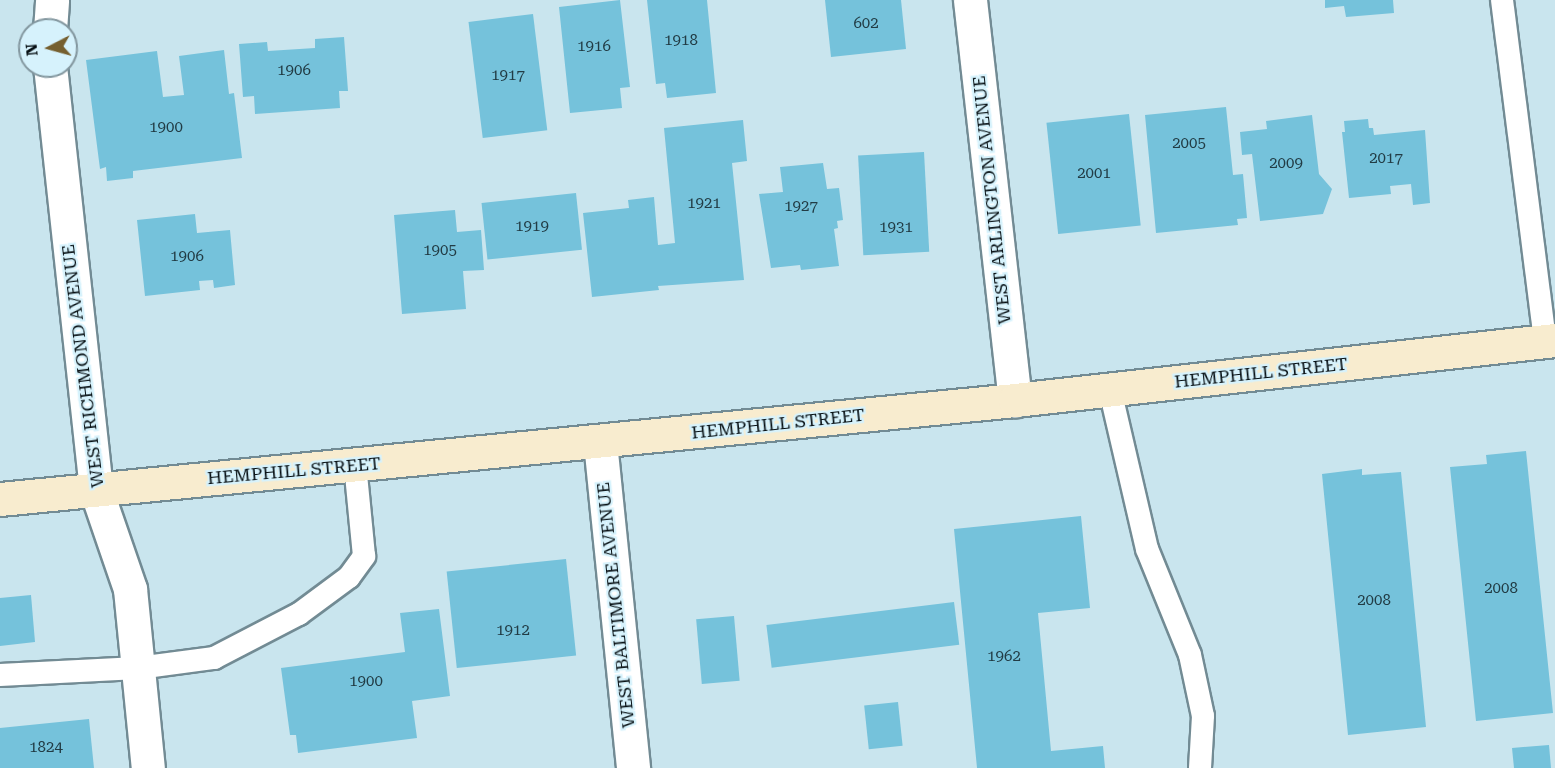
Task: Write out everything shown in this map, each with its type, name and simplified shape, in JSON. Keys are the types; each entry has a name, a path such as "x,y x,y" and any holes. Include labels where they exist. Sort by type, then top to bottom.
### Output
{"main road":[{"name":"HEMPHILL STREET","path":"0,499 1015,400 1550,340"}],"street":[{"path":"51,18 52,0"},
{"name":"WEST ARLINGTON AVENUE","path":"970,0 1015,400"},
{"name":"WEST RICHMOND AVENUE","path":"51,78 96,490 130,589 148,768"},
{"name":"WEST BALTIMORE AVENUE","path":"600,442 633,768"}],"lane":[{"path":"1502,0 1550,340"},
{"path":"1110,390 1147,549 1190,655 1203,716 1200,768"},
{"path":"0,675 138,668 214,658 299,614 349,577 364,556 355,465"}],"building":[{"path":"620,0 630,87 620,88 622,108 570,113 559,7"},
{"path":"647,0 707,0 716,93 667,98 665,83 656,84"},
{"path":"825,0 901,0 906,49 831,57"},
{"path":"1325,0 1393,0 1394,13 1346,17 1344,6 1325,8"},
{"path":"533,14 547,130 483,138 468,22"},
{"path":"344,37 348,91 339,91 340,108 255,114 254,96 243,97 239,44 267,42 268,51 315,48 315,39"},
{"path":"224,50 229,94 234,93 242,158 133,171 133,178 107,181 106,167 100,169 86,60 157,51 163,97 184,95 179,56"},
{"path":"1226,107 1233,175 1243,174 1247,218 1237,219 1238,225 1156,233 1145,115"},
{"path":"1129,114 1141,225 1058,234 1046,123"},
{"path":"1312,115 1319,174 1332,189 1323,214 1260,221 1252,154 1242,155 1240,132 1267,129 1266,121"},
{"path":"1368,119 1369,128 1373,128 1374,135 1425,130 1430,203 1413,205 1411,184 1390,186 1391,194 1349,198 1342,132 1345,132 1344,121"},
{"path":"743,120 747,161 732,163 744,280 658,286 659,290 592,297 583,213 629,208 628,200 654,197 658,245 675,243 664,128"},
{"path":"924,152 929,252 863,255 858,155"},
{"path":"823,163 827,189 839,188 843,220 837,221 838,228 834,229 839,266 801,270 800,265 771,268 759,194 783,192 780,167"},
{"path":"576,193 582,250 487,260 482,203"},
{"path":"455,210 457,232 481,230 484,270 463,271 466,309 402,314 394,215"},
{"path":"195,214 197,233 230,230 235,285 214,288 213,280 199,281 200,290 145,296 137,220"},
{"path":"1526,451 1553,713 1476,721 1450,467 1487,464 1486,455"},
{"path":"1362,469 1362,475 1401,472 1426,727 1348,735 1322,474"},
{"path":"1081,516 1090,608 1038,613 1051,751 1103,746 1105,768 977,768 954,529"},
{"path":"566,559 576,655 457,668 447,572"},
{"path":"31,595 35,642 0,646 0,598"},
{"path":"954,602 959,645 772,668 766,625"},
{"path":"439,609 450,696 412,701 417,738 298,753 296,735 290,735 281,668 405,652 400,613"},
{"path":"734,616 740,681 702,684 696,619"},
{"path":"898,702 903,746 869,749 864,706"},
{"path":"89,719 94,768 0,768 0,728"},
{"path":"1549,745 1551,768 1514,768 1512,748"}]}
